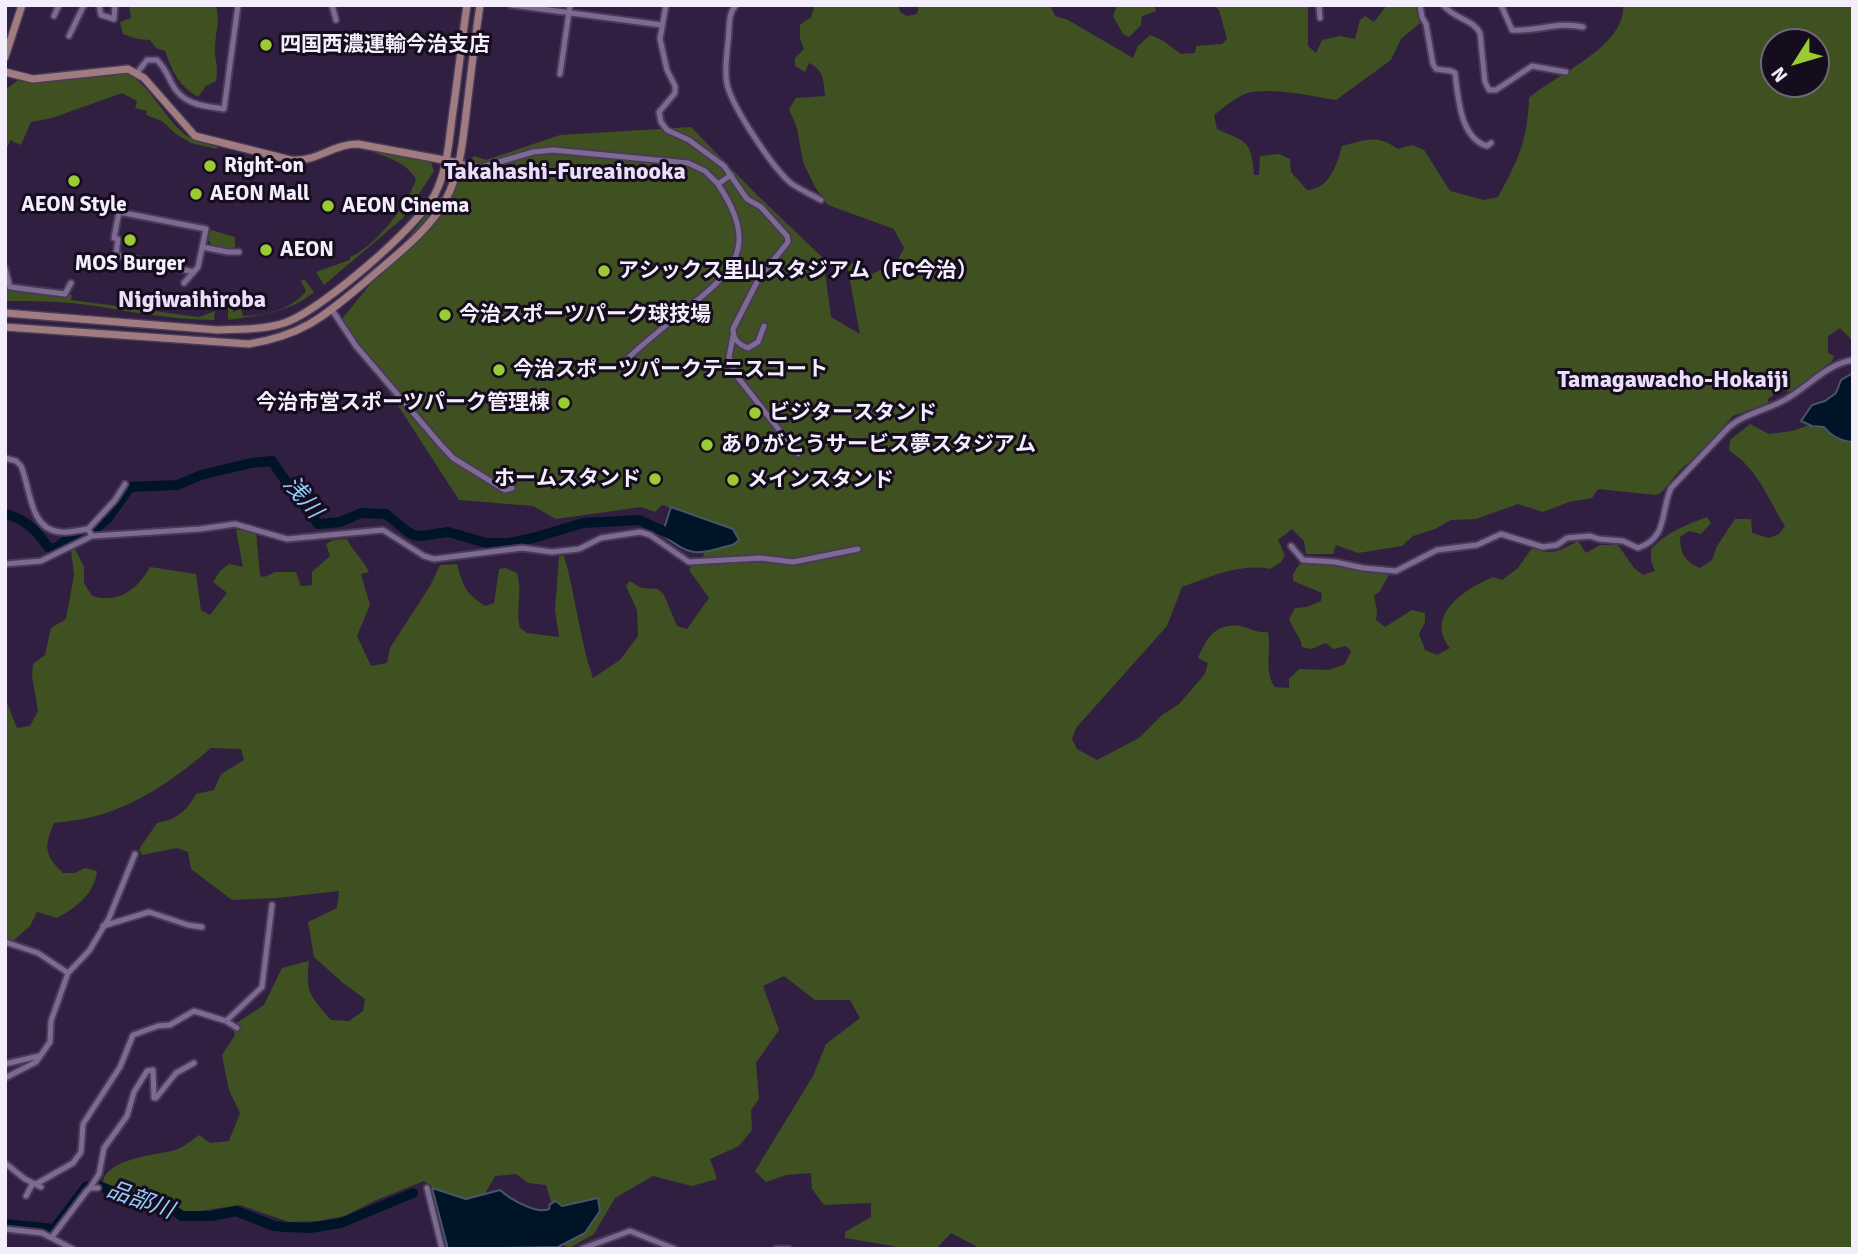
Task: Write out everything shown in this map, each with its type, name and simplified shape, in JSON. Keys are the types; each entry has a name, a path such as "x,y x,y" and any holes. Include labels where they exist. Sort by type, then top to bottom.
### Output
{"street":[{"path":"5,57 22,5"},
{"path":"54,16 59,5"},
{"path":"69,36 84,5"},
{"path":"99,5 101,15 114,19 115,5"},
{"path":"137,73 147,60 157,60 167,71 180,95 194,105 224,109 238,5"},
{"path":"332,5 336,20"},
{"path":"5,313 218,330 253,329 287,322 316,307 393,243 420,216 435,194 446,159 467,5"},
{"path":"5,327 249,344 300,331 321,319 393,258 428,224 446,199 460,163 480,5"},
{"path":"511,5 662,25"},
{"path":"560,74 570,5"},
{"path":"666,5 660,39 675,93 659,112 661,122 667,130 710,153 731,175 747,199 761,207 787,236 788,242 759,278 733,329 729,357 736,375 798,454"},
{"path":"736,5 730,16 726,62 727,83 732,100 768,156 783,174 792,184 821,200"},
{"path":"1319,5 1320,18"},
{"path":"1420,5 1433,64 1436,69 1455,73 1460,106 1472,137 1478,144 1487,146 1491,143"},
{"path":"1443,5 1458,19 1476,27 1480,33 1485,82 1489,90 1496,90 1532,66 1566,72"},
{"path":"1501,5 1512,30 1527,31 1547,25 1583,27"},
{"path":"5,72 33,79 128,69 137,73 186,128 201,139 291,160 305,161 348,144 358,144 482,167 533,152 553,150 688,163 705,171 729,200 737,222 739,246 732,265 715,287 619,367"},
{"path":"718,184 731,175"},
{"path":"184,283 194,272 198,267 205,229 119,212 114,238 118,239 116,255 194,272"},
{"path":"202,247 228,252 239,251"},
{"path":"5,268 10,287 65,294 71,283"},
{"path":"332,310 356,346 453,458 505,490 513,488"},
{"path":"733,336 740,345 748,348 758,342 764,326"},
{"path":"1291,546 1303,560 1396,571 1437,550 1477,545 1500,534 1542,547 1557,545 1567,538 1580,536 1623,541 1638,548 1647,545 1660,532 1671,488 1729,427 1739,419 1788,398 1837,362 1853,360"},
{"path":"5,458 16,461 21,466 42,526 64,533 88,529 115,500 125,484"},
{"path":"5,564 41,561 92,536 234,524 286,539 383,530 424,556 434,559 522,548 552,552 579,549 601,538 640,532 650,535 689,562 761,558 793,562 858,549"},
{"path":"88,529 92,536"},
{"path":"5,1078 36,1062 50,1042 51,1021 68,973 89,951 109,918 135,854"},
{"path":"226,1021 262,988 272,905"},
{"path":"103,926 149,912 202,927"},
{"path":"5,942 38,953 68,973"},
{"path":"26,1196 37,1185 73,1163 81,1152 83,1124 120,1067 133,1035 158,1026 170,1025 194,1011 226,1021 237,1028"},
{"path":"5,1065 42,1055"},
{"path":"52,1237 93,1188 104,1148 127,1116 134,1092 147,1071 153,1070 156,1098 176,1073 194,1063"},
{"path":"6,1164 37,1185"},
{"path":"427,1188 442,1249"},
{"path":"5,1229 42,1233 73,1249"},
{"path":"581,1249 629,1231 675,1249"},
{"path":"776,1249 789,1249"}],"green space":[{"path":"129,5 216,5 216,81 206,86 198,97 177,77 165,51 156,48 150,40 123,34 120,22 131,18"},
{"path":"815,5 898,5 900,12 907,16 917,14 919,5 1050,5 1055,16 1068,20 1133,58 1138,46 1150,35 1181,54 1195,53 1196,46 1222,44 1227,39 1219,10 1213,5 1308,5 1308,46 1316,53 1322,40 1340,36 1355,39 1360,20 1365,16 1374,22 1387,5 1415,5 1420,23 1401,39 1391,60 1336,100 1284,92 1247,93 1214,115 1217,129 1246,144 1254,175 1259,175 1260,156 1279,154 1290,159 1291,172 1307,190 1315,189 1327,180 1335,168 1342,146 1377,140 1398,149 1412,145 1424,150 1450,191 1484,200 1498,197 1517,160 1524,139 1529,98 1602,46 1614,34 1621,20 1623,5 1853,5 1853,341 1840,328 1828,336 1828,353 1834,356 1832,361 1790,392 1781,389 1768,399 1768,403 1733,416 1661,493 1655,495 1598,489 1592,498 1569,502 1543,512 1518,504 1476,519 1451,520 1413,536 1402,546 1358,553 1336,545 1333,554 1306,554 1304,541 1292,529 1278,540 1285,555 1281,562 1270,569 1237,569 1182,587 1167,626 1076,728 1072,739 1077,749 1097,760 1139,738 1162,715 1179,704 1205,674 1208,663 1198,658 1213,633 1224,627 1240,626 1268,632 1269,674 1275,687 1289,688 1289,679 1299,669 1329,670 1345,664 1351,651 1346,646 1333,649 1326,643 1311,649 1302,647 1289,619 1295,608 1307,607 1321,601 1322,593 1293,581 1293,574 1301,562 1390,573 1374,596 1376,620 1385,627 1412,610 1425,613 1425,622 1419,634 1425,650 1437,655 1450,648 1443,636 1442,625 1451,605 1482,582 1493,577 1502,580 1518,568 1532,548 1545,552 1555,551 1578,541 1586,553 1600,545 1618,545 1634,568 1643,575 1655,571 1651,561 1651,549 1657,543 1677,530 1707,517 1711,523 1701,534 1689,531 1680,537 1684,556 1700,568 1712,560 1717,546 1735,519 1751,519 1752,533 1769,538 1779,534 1785,526 1762,485 1740,458 1729,450 1730,440 1750,424 1769,434 1792,431 1824,420 1853,430 1853,1249 981,1249 951,1233 936,1249 910,1249 845,1238 845,1232 871,1217 871,1203 824,1205 812,1189 811,1173 786,1175 766,1182 755,1171 813,1076 826,1044 860,1018 850,1000 815,1000 784,976 763,986 779,1030 756,1063 759,1099 751,1110 752,1130 739,1146 710,1159 717,1179 692,1186 653,1176 615,1198 594,1234 568,1249 546,1185 528,1183 516,1174 495,1176 482,1199 464,1203 441,1193 424,1181 345,1216 289,1222 240,1205 186,1213 160,1199 103,1188 104,1178 110,1171 130,1160 175,1150 199,1135 210,1143 229,1141 240,1113 229,1090 222,1055 235,1035 232,1026 264,1005 282,968 309,961 308,980 311,994 331,1020 349,1021 363,1011 365,999 314,957 308,922 337,908 339,891 232,900 191,869 188,852 177,848 142,855 139,849 157,823 180,814 196,794 214,790 221,774 244,760 241,749 211,748 173,778 118,809 97,816 54,823 47,845 52,861 63,873 75,873 85,868 97,871 93,886 71,910 57,918 37,912 30,926 5,948 5,698 17,728 30,726 38,711 32,676 33,664 45,655 51,628 66,619 74,575 71,550 75,549 84,567 84,583 92,596 110,598 126,593 150,567 196,574 201,610 210,615 227,593 213,582 220,571 229,564 243,567 236,530 256,531 260,576 276,572 296,572 301,586 312,585 312,572 330,556 326,544 333,540 347,539 369,572 361,574 370,605 357,636 371,666 387,663 390,648 430,586 440,565 457,564 466,588 485,606 494,603 499,569 505,568 517,573 520,628 527,633 559,637 555,610 559,556 564,556 593,678 620,660 638,636 637,610 626,586 630,581 641,588 658,589 664,595 677,626 687,629 709,598 689,570 703,558 705,547 679,522 697,515 662,505 655,512 641,507 556,519 533,506 459,500 342,319 474,156 486,160 560,135 691,127 823,258 831,317 860,334 846,260 872,274 897,262 904,248 894,229 828,205 815,187 803,162 797,128 789,109 796,98 825,96 823,81 817,69 809,63 805,72 795,66 795,58 804,49 800,39 800,25 811,17"},
{"path":"1117,5 1154,5 1156,11 1142,16 1141,25 1129,37 1123,34 1113,16"},
{"path":"125,71 142,84 186,135 218,147 217,149 191,143 162,121 146,115 147,111 135,108 137,101 122,93 52,118 31,122 21,145 10,140 8,146 5,145 5,90 21,78 24,82 42,82"},
{"path":"368,147 430,159 434,171 403,218 324,285 316,272 350,260 350,257 380,235 406,200 416,179 402,165 371,151"},
{"path":"211,230 235,237 235,247 230,250 213,246 208,240"},
{"path":"304,279 314,292 295,305 272,312 293,303 306,291 301,281"},
{"path":"5,287 55,296 72,295 71,300 199,317 215,311 214,320 166,317 68,303 5,301"},
{"path":"231,304 233,312 241,309 243,316 265,314 228,320 228,308"}],"water":[{"path":"1853,373 1853,440 1842,440 1824,427 1801,421 1812,405 1825,401 1836,393 1841,380"},
{"path":"671,507 733,529 739,540 732,545 705,552 691,552 662,535"},
{"path":"432,1188 466,1199 500,1190 510,1198 538,1210 549,1209 550,1204 556,1201 562,1206 598,1198 600,1211 585,1233 558,1247 448,1249"}],"waterway":[{"name":"浅川","path":"5,514 25,522 48,547 55,549 70,537 94,530 107,519 130,487 177,485 201,475 251,463 272,461 318,524 340,522 361,513 386,514 414,535 448,532 486,543 509,543 583,523 639,520 672,535"},
{"name":"品部川","path":"5,1224 54,1229 86,1187 95,1184 128,1198 167,1206 182,1216 212,1216 236,1211 274,1226 310,1228 341,1223 413,1193"}],"place":[{"name":"四国西濃運輸今治支店","path":"266,45"},
{"name":"Right-on","path":"210,166"},
{"name":"AEON Style","path":"74,181"},
{"name":"AEON Mall","path":"196,194"},
{"name":"AEON Cinema","path":"328,206"},
{"name":"MOS Burger","path":"130,240"},
{"name":"AEON","path":"266,250"},
{"name":"アシックス里山スタジアム（FC今治）","path":"604,271"},
{"name":"今治スポーツパーク球技場","path":"445,315"},
{"name":"今治スポーツパークテニスコート","path":"499,370"},
{"name":"今治市営スポーツパーク管理棟","path":"564,403"},
{"name":"ビジタースタンド","path":"755,413"},
{"name":"ありがとうサービス夢スタジアム","path":"707,445"},
{"name":"ホームスタンド","path":"655,479"},
{"name":"メインスタンド","path":"733,480"}],"district":[{"name":"Takahashi-Fureainooka","path":"565,173"},
{"name":"Nigiwaihiroba","path":"192,301"},
{"name":"Tamagawacho-Hokaiji","path":"1673,381"}]}
